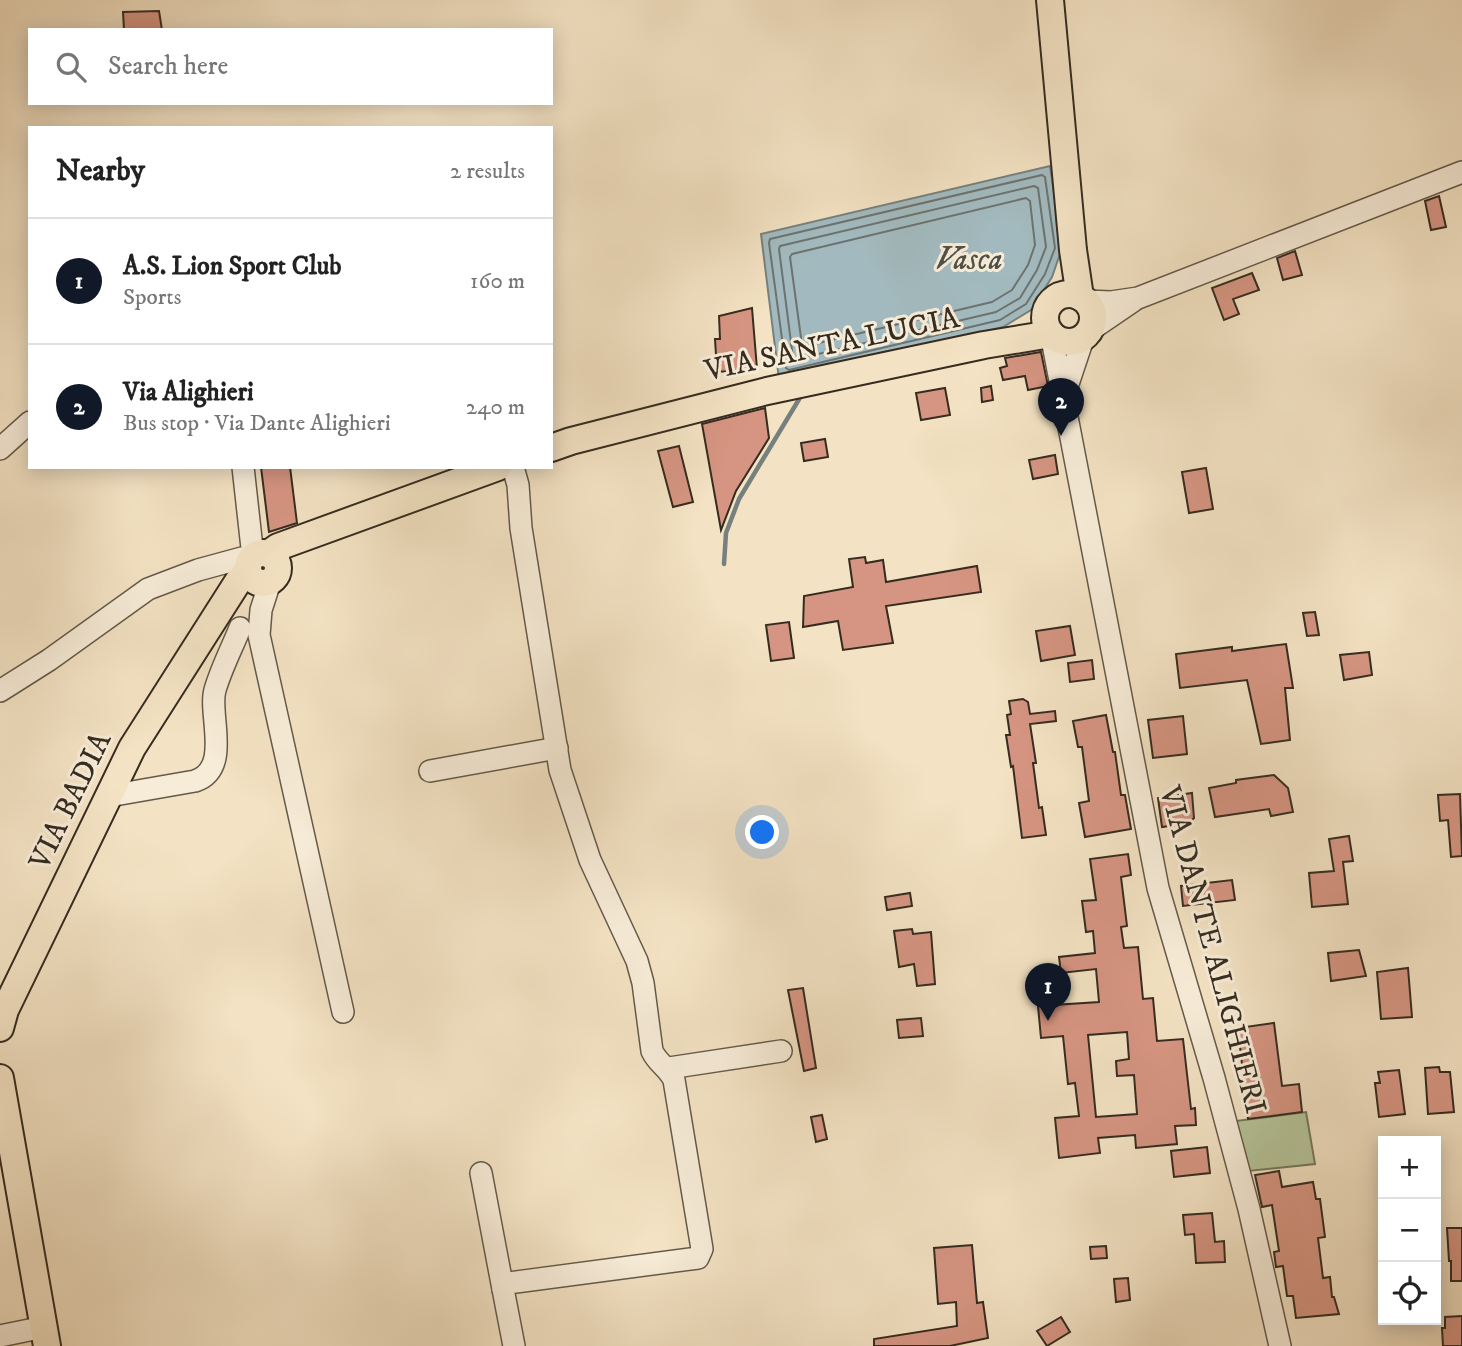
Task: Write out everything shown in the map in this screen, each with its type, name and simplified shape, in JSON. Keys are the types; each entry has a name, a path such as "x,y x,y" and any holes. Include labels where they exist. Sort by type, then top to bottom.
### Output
{"main road":[{"path":"1050,0 1073,250 1067,301 1045,319 1051,334 1056,339 1068,342 1087,334 1093,319 1090,306 1067,301"},
{"name":"VIA SANTA LUCIA","path":"984,345 1067,301"},
{"name":"VIA SANTA LUCIA","path":"553,447 767,391 984,345 1051,334"},
{"name":"VIA BADIA","path":"0,1028 5,1010 132,748 239,625 261,568 326,529 492,469"},
{"path":"0,1078 46,1337"}],"street":[{"path":"1067,301 1111,302 1138,298 1462,172"},
{"path":"1087,334 1138,298"},
{"name":"VIA DANTE ALIGHIERI","path":"1051,334 1158,888 1249,1209 1280,1346"},
{"name":"VIA DANTE ALIGHIERI","path":"1063,402 1087,334"},
{"path":"0,449 28,424"},
{"path":"109,796 195,781 208,771 217,747 214,692 239,625 261,610 261,568 243,469"},
{"path":"503,1289 508,1283 698,1258 702,1248 674,1080 668,1068 657,1062 652,1051 643,983 637,961 590,860 561,770 521,528 519,485 514,469"},
{"path":"0,691 49,660 148,589 198,570 242,558 261,568"},
{"path":"239,625 343,1012"},
{"path":"430,771 557,748"},
{"path":"668,1068 781,1051"},
{"path":"481,1173 514,1346"},
{"path":"0,1336 46,1337"}],"green space":[{"path":"1306,1112 1315,1164 1248,1171 1236,1121"}],"water":[{"name":"Vasca","path":"1050,166 1062,248 1052,277 1031,310 1003,327 779,379 761,234"}],"building":[{"path":"159,11 162,28 124,28 123,12"},
{"path":"1439,196 1446,227 1431,230 1425,201"},
{"path":"1295,251 1302,275 1283,280 1277,258"},
{"path":"1252,273 1259,290 1233,299 1239,314 1224,320 1212,288"},
{"path":"752,308 757,369 717,372 715,339 720,339 719,316"},
{"path":"1041,352 1048,386 1028,390 1025,376 1003,380 1000,368 1007,366 1005,358"},
{"path":"991,386 993,400 982,402 981,388"},
{"path":"945,388 950,415 921,420 916,393"},
{"path":"765,408 769,438 736,491 721,530 702,424"},
{"path":"825,439 828,457 804,461 801,443"},
{"path":"679,446 693,502 673,507 658,451"},
{"path":"1055,455 1058,474 1033,479 1029,460"},
{"path":"1206,468 1213,509 1189,513 1182,472"},
{"path":"261,469 290,469 297,523 269,532"},
{"path":"865,557 866,563 883,560 886,582 977,566 981,592 886,606 893,643 843,650 838,621 803,627 804,596 853,587 849,559"},
{"path":"1315,612 1319,635 1307,636 1303,613"},
{"path":"789,622 794,658 771,661 766,625"},
{"path":"1070,626 1075,655 1041,661 1036,631"},
{"path":"1286,644 1293,688 1285,688 1290,740 1261,744 1247,680 1180,688 1176,654"},
{"path":"1369,652 1372,675 1344,680 1340,655"},
{"path":"1092,660 1094,679 1070,682 1068,663"},
{"path":"1023,699 1028,702 1030,714 1055,711 1056,721 1030,724 1039,808 1042,807 1046,835 1022,838 1013,766 1011,767 1006,735 1010,735 1007,715 1011,714 1009,701"},
{"path":"1106,715 1121,795 1125,795 1131,829 1085,837 1079,803 1089,801 1082,747 1078,747 1073,721"},
{"path":"1183,716 1187,754 1153,758 1148,720"},
{"path":"1274,775 1288,788 1293,812 1271,816 1269,809 1215,817 1209,788 1236,783 1236,780"},
{"path":"1192,793 1194,818 1189,823 1162,827 1158,798"},
{"path":"1460,794 1462,856 1451,857 1448,820 1440,821 1438,795"},
{"path":"1349,836 1353,861 1343,862 1348,904 1312,907 1309,873 1334,871 1329,839"},
{"path":"1128,854 1131,875 1121,877 1127,926 1121,927 1124,948 1138,947 1143,999 1153,998 1157,1041 1183,1039 1191,1109 1195,1108 1196,1125 1175,1126 1177,1144 1136,1148 1135,1135 1098,1138 1100,1153 1059,1158 1055,1118 1079,1116 1075,1083 1068,1084 1063,1036 1041,1038 1038,1006 1099,1002 1096,969 1061,973 1059,957 1095,953 1093,931 1086,932 1082,901 1096,900 1090,859","holes":["1127,1032 1129,1059 1116,1061 1117,1076 1134,1075 1137,1114 1096,1117 1088,1035"]},
{"path":"1232,880 1235,900 1183,906 1181,886"},
{"path":"910,893 912,906 887,910 885,897"},
{"path":"912,929 913,934 931,932 935,984 917,986 914,964 899,967 894,931"},
{"path":"1359,950 1366,976 1331,981 1328,953"},
{"path":"1408,968 1412,1017 1381,1019 1377,972"},
{"path":"803,988 816,1068 804,1071 788,990"},
{"path":"921,1018 923,1036 899,1038 897,1020"},
{"path":"1274,1023 1282,1086 1299,1084 1302,1112 1248,1119 1238,1028"},
{"path":"1439,1067 1440,1072 1450,1072 1454,1112 1428,1114 1425,1068"},
{"path":"1399,1070 1405,1114 1379,1117 1375,1083 1380,1083 1378,1072"},
{"path":"822,1115 827,1139 816,1142 811,1117"},
{"path":"1207,1147 1210,1173 1174,1177 1171,1151"},
{"path":"1279,1171 1282,1187 1313,1182 1316,1199 1320,1199 1325,1237 1318,1238 1323,1278 1330,1277 1332,1297 1339,1314 1296,1318 1293,1296 1287,1296 1283,1266 1276,1267 1274,1252 1279,1251 1272,1205 1262,1207 1255,1175"},
{"path":"1212,1213 1215,1242 1224,1241 1225,1262 1196,1263 1194,1234 1185,1235 1183,1215"},
{"path":"1447,1228 1462,1228 1462,1281 1451,1281"},
{"path":"972,1245 977,1303 983,1302 988,1338 950,1346 874,1346 874,1339 957,1326 956,1302 938,1304 934,1248"},
{"path":"1106,1246 1107,1258 1091,1259 1090,1247"},
{"path":"1128,1278 1130,1300 1116,1302 1114,1279"},
{"path":"1462,1316 1462,1346 1443,1346 1442,1328 1445,1328 1445,1317"},
{"path":"1061,1317 1070,1332 1047,1346 1037,1331"}],"waterway":[{"path":"724,564 726,533 739,499 801,396"}],"place":[{"name":"Via Alighieri","path":"1061,436"},
{"name":"A.S. Lion Sport Club","path":"1048,1021"}]}
